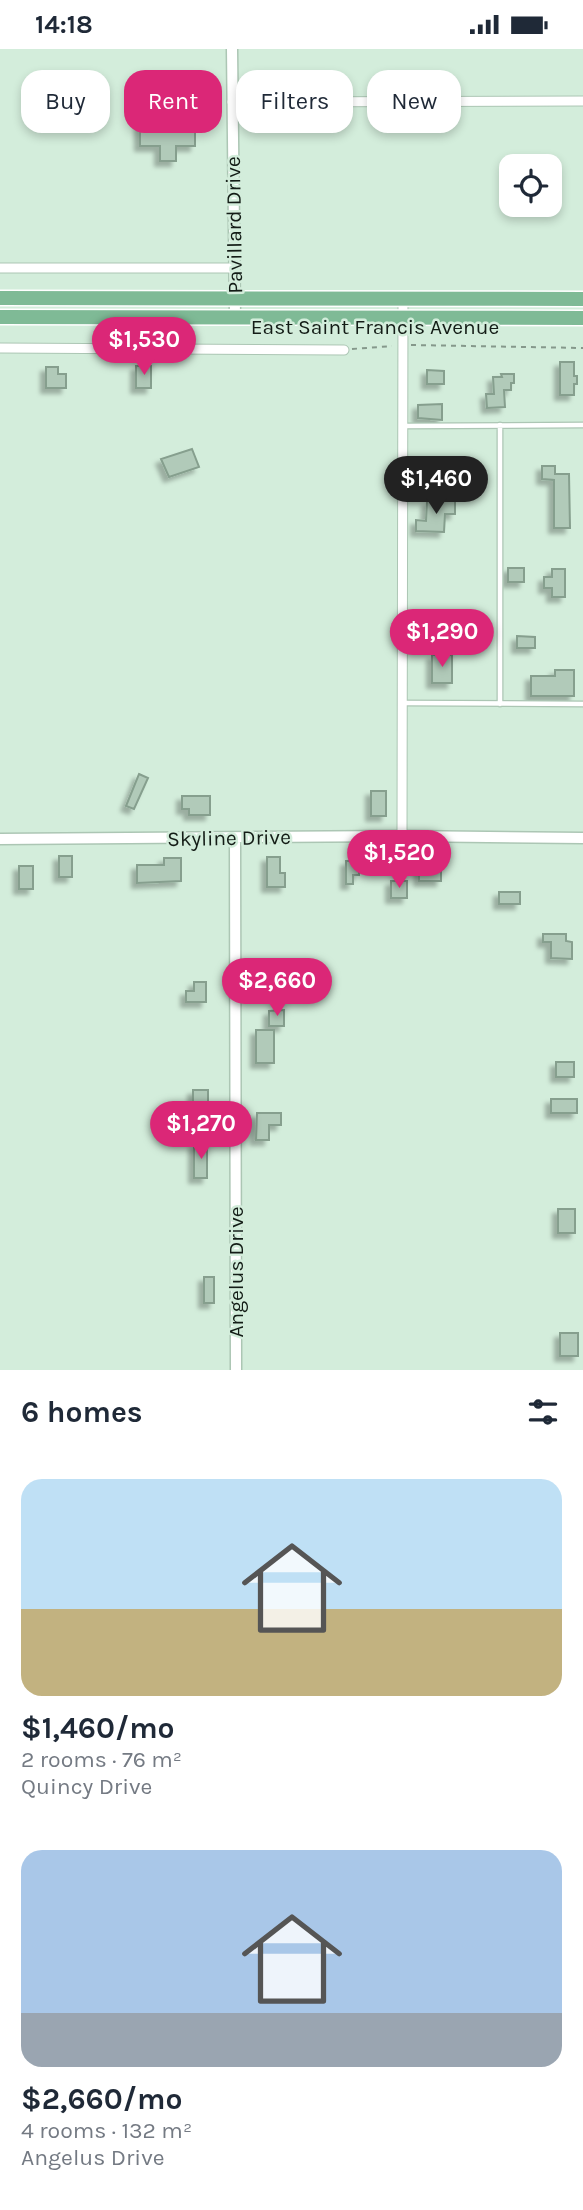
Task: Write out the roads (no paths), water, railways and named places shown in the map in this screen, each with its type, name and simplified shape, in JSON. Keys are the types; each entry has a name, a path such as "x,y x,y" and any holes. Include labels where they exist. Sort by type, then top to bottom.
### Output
{"highway":[{"name":"East Saint Francis Avenue","path":"0,298 583,299"},
{"name":"East Saint Francis Avenue","path":"0,317 583,318"}],"street":[{"name":"Pavillard Drive","path":"232,49 235,316"},
{"path":"232,102 583,101"},
{"path":"0,268 234,268"},
{"path":"402,299 402,836"},
{"name":"East Saint Francis Avenue","path":"0,348 344,350"},
{"name":"Skyline Drive","path":"0,839 402,836 583,838"},
{"name":"Angelus Drive","path":"235,838 236,1370"}],"lane":[{"path":"500,425 500,704"},
{"path":"403,426 583,425"},
{"path":"402,703 583,704"}]}
